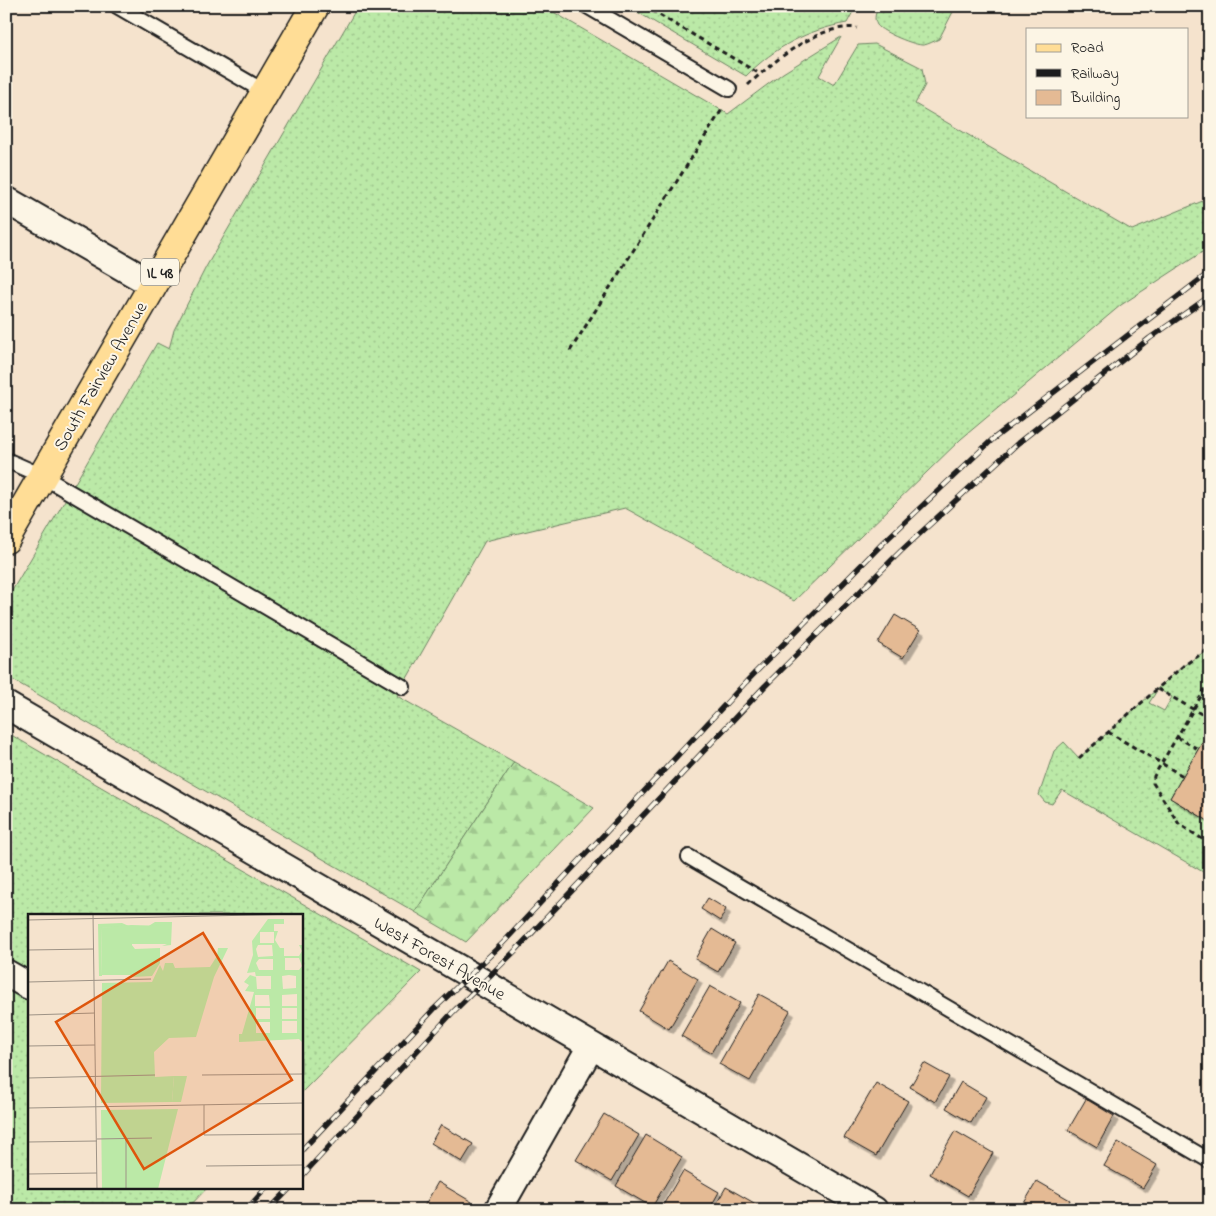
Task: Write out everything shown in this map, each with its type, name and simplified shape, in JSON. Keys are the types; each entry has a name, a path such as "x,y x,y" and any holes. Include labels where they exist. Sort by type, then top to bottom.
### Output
{"main road":[{"name":"South Fairview Avenue","path":"6,539 152,284 315,6"}],"street":[{"path":"6,200 152,284"},
{"name":"West Forest Avenue","path":"6,705 874,1210"},
{"path":"6,973 28,985"},
{"path":"498,1210 591,1046"}],"lane":[{"path":"117,6 265,92"},
{"path":"587,6 729,88"},
{"path":"6,460 42,476 403,687"},
{"path":"689,857 1210,1161"}],"path":[{"path":"644,6 760,74"},
{"path":"745,87 795,48 821,34 840,29 857,28"},
{"path":"570,350 721,110 727,104"},
{"path":"1079,758 1183,666 1210,648"},
{"path":"1210,681 1154,776 1156,790 1179,824 1210,844"},
{"path":"1158,688 1210,719"},
{"path":"1108,732 1183,776"},
{"path":"1177,737 1198,749"}],"green space":[{"path":"358,6 543,6 728,114 783,73 841,37 819,76 834,85 858,45 875,44 922,68 925,85 915,104 1132,230 1210,198 1210,247 1121,305 961,439 794,601 625,508 485,541 397,696 514,762 415,912 6,676 6,601 157,343 169,349 174,330 206,267"},
{"path":"627,6 856,6 847,23 818,30 792,41 768,56 746,76"},
{"path":"879,6 956,6 939,39 920,45 906,41 880,28 875,20"},
{"path":"1210,648 1210,729 1170,798 1210,822 1210,876 1062,790 1052,804 1045,802 1039,795 1054,751 1064,742 1079,758 1183,666","holes":["1158,689 1172,697 1164,711 1149,703"]},
{"path":"6,732 421,972 302,1092 302,914 28,914 28,1188 207,1188 186,1210 6,1210"},
{"path":"514,762 594,808 466,942 415,912"}],"building":[{"path":"895,615 920,630 903,658 878,643"},
{"path":"1210,729 1210,822 1170,798"},
{"path":"708,898 726,909 720,921 701,909"},
{"path":"712,929 735,943 718,972 695,959"},
{"path":"668,961 698,979 669,1029 639,1011"},
{"path":"710,986 740,1003 711,1053 681,1036"},
{"path":"759,994 790,1011 750,1081 719,1064"},
{"path":"924,1063 949,1077 935,1102 910,1087"},
{"path":"961,1082 986,1097 971,1123 946,1108"},
{"path":"876,1083 908,1101 876,1156 844,1138"},
{"path":"1086,1099 1114,1116 1097,1147 1068,1130"},
{"path":"604,1114 639,1135 612,1181 576,1160"},
{"path":"441,1125 473,1144 462,1162 431,1143"},
{"path":"955,1131 993,1153 968,1196 930,1174"},
{"path":"646,1135 682,1157 652,1207 616,1186"},
{"path":"1118,1142 1157,1165 1143,1188 1104,1166"},
{"path":"683,1171 719,1192 709,1210 670,1210 663,1205"},
{"path":"1037,1181 1070,1200 1065,1210 1020,1210"},
{"path":"438,1182 472,1202 468,1210 422,1210"},
{"path":"726,1187 763,1208 761,1210 713,1210"}],"railway":[{"path":"302,1150 434,1009 502,944 746,682 884,542 993,439 1210,272"},
{"path":"302,1176 453,1012 517,949 765,686 901,551 1018,443 1150,338 1210,296"},
{"path":"246,1210 266,1188"},
{"path":"269,1210 290,1188"}]}
